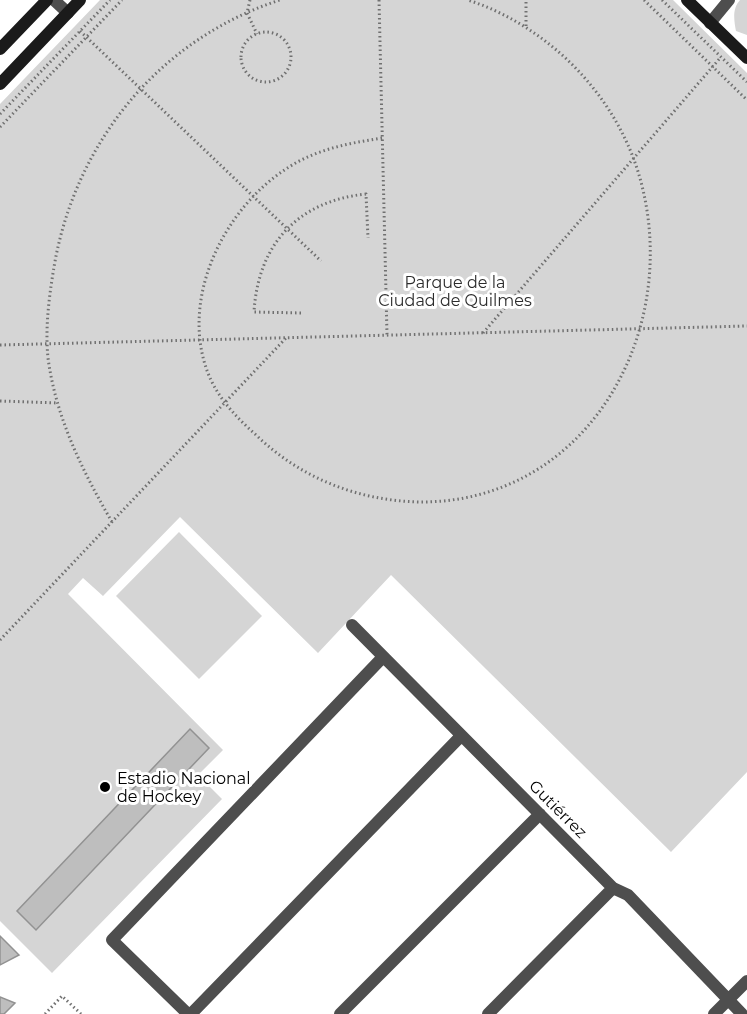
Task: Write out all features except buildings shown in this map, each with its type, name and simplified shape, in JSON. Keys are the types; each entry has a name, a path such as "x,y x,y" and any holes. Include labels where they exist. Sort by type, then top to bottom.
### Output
{"main road":[{"path":"0,48 47,0"},
{"path":"0,84 80,0"},
{"path":"687,0 747,58"}],"street":[{"path":"54,0 68,13"},
{"path":"710,23 729,0"},
{"name":"Gutiérrez","path":"352,625 614,888 628,896 742,1014"},
{"path":"383,657 112,940 189,1014 461,736"},
{"path":"340,1014 540,814"},
{"path":"488,1014 614,888"},
{"path":"714,1014 747,981"}],"path":[{"path":"0,114 110,0"},
{"path":"0,127 122,0"},
{"path":"250,0 247,13 257,34"},
{"path":"112,522 80,463 58,403 47,344 51,284 62,228 70,203 96,145 141,89 166,64 194,43 247,13 280,0"},
{"path":"379,0 387,335"},
{"path":"382,138 339,146 314,154 285,169 252,195 227,229 214,255 205,284 201,340 209,375 225,403 274,450 310,475 332,485 382,499 406,502 454,499 509,485 532,475 580,438 614,391 639,329 649,272 650,243 643,188 633,159 618,127 581,72 561,52 526,26 492,8 468,0"},
{"path":"526,0 526,26"},
{"path":"644,0 747,100"},
{"path":"663,0 747,82"},
{"path":"80,31 321,261"},
{"path":"270,32 278,34 289,45 291,62 288,70 275,80 258,80 245,69 242,62 244,46 257,34 270,32"},
{"path":"483,333 722,57"},
{"path":"301,313 254,312 262,268 286,228 323,204 366,194 368,238"},
{"path":"0,345 747,326"},
{"path":"0,640 286,338"},
{"path":"0,401 58,403"},
{"path":"45,1014 62,996 81,1014"}],"green space":[{"name":"Parque de la Ciudad de Quilmes","path":"100,0 673,0 747,73 747,772 671,852 391,575 318,653 180,517 103,596 83,578 68,594 223,750 198,775 222,799 52,973 0,921 0,104"},
{"path":"740,0 747,0 747,35 736,31 735,11"},
{"path":"179,532 262,616 199,679 116,596"}],"place":[{"name":"Estadio Nacional de Hockey","path":"105,787"}]}
